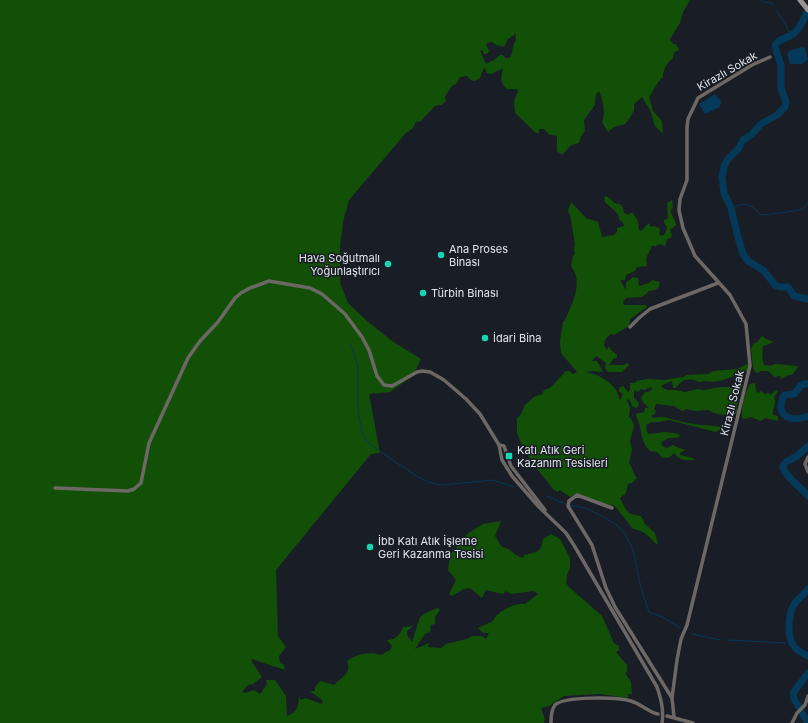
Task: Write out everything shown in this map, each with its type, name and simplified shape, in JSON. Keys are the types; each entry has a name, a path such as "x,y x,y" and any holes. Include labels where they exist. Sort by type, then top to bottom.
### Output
{"street":[{"path":"800,0 808,10"},
{"name":"Kirazlı Sokak","path":"674,717 672,698 679,646 687,625 750,366 746,324 730,295 695,256 683,228 679,210 680,199 687,180 688,119 698,98 752,65 770,57"},
{"path":"55,488 128,491 138,487 142,479 149,443 188,358 238,295 245,290 269,281 316,290 327,297 345,314 362,337 369,350 378,376 384,385 392,386 410,375 422,371 430,372 436,374 474,407 499,445 502,460 510,472 529,496 570,539 657,686 663,711 662,723"},
{"path":"630,327 650,309 718,283"},
{"path":"808,457 805,464 808,472"},
{"path":"612,508 577,495 569,501 568,506 592,545 606,588 615,607 672,698"},
{"path":"792,723 797,713 802,710 805,705 808,696"},
{"path":"551,723 551,713 556,705 564,700 598,698 623,699 644,706 658,714"},
{"path":"667,716 693,723"}],"green space":[{"path":"0,0 690,0 683,12 680,23 670,39 673,44 676,44 679,50 674,52 673,58 667,64 663,77 649,97 653,111 662,121 663,134 655,126 650,110 642,97 634,104 634,110 625,124 614,127 608,132 602,122 604,106 599,91 596,94 595,105 584,120 585,131 581,136 579,143 571,145 562,155 557,151 557,136 550,135 544,129 539,129 539,133 536,133 515,113 514,101 518,91 517,89 507,89 503,84 501,77 503,68 491,74 487,73 484,67 480,78 475,81 471,80 467,76 460,77 445,96 446,101 441,105 435,106 421,121 416,122 413,128 405,134 349,200 343,222 340,247 340,283 348,303 367,321 392,341 421,359 413,376 390,392 369,394 380,453 371,454 276,570 278,636 286,647 279,656 280,663 284,665 285,670 252,659 251,660 262,677 253,684 248,685 242,692 245,693 254,690 260,694 267,684 266,680 275,680 286,696 287,716 297,709 299,696 301,700 305,698 322,704 323,701 310,691 315,691 315,687 320,681 334,685 347,672 347,661 359,655 368,653 381,655 390,650 392,646 387,640 393,639 397,636 403,627 413,626 407,631 407,635 412,642 420,617 425,613 438,608 440,610 435,617 435,624 431,625 430,632 425,634 415,649 429,643 428,647 441,648 446,644 467,639 472,636 482,636 486,639 489,633 483,633 478,628 493,621 498,614 507,608 525,604 538,594 534,591 511,594 506,591 503,594 486,590 482,598 470,588 464,589 452,596 449,594 456,580 448,570 450,555 467,534 483,524 501,521 495,536 502,547 523,558 524,555 538,551 541,547 543,539 551,534 560,539 570,558 570,568 566,583 602,616 614,643 619,646 619,650 616,652 627,665 627,672 625,673 631,682 632,694 628,694 628,698 600,694 564,696 549,706 541,708 545,719 544,723 0,723","holes":["515,32 516,40 510,58 500,55 486,64 480,51 482,50 484,54 487,54 489,51 486,44 487,43 492,42 496,45 504,47 508,39 514,35"]},
{"path":"606,196 614,203 620,204 624,213 629,215 630,213 633,213 638,221 639,230 641,231 649,223 651,227 655,226 660,229 659,234 661,236 665,234 667,228 664,220 668,218 667,203 672,200 673,207 671,212 676,225 670,230 672,235 671,238 667,239 665,246 660,244 652,246 646,258 647,266 637,267 635,271 626,275 625,280 620,280 626,290 626,283 633,277 638,278 639,286 649,283 652,280 660,282 659,287 655,290 649,291 645,295 626,298 623,302 624,305 646,305 647,307 630,319 629,326 614,335 610,334 605,340 604,345 607,350 609,346 617,355 617,358 614,358 609,365 623,365 628,363 629,365 622,372 608,372 605,368 606,363 596,356 592,361 597,361 603,372 585,372 598,376 610,384 616,390 620,400 623,394 619,391 620,387 623,386 628,392 630,390 630,383 635,383 636,381 647,379 665,380 687,375 708,374 713,371 737,369 747,364 749,365 747,371 719,381 699,382 689,379 683,381 676,388 673,388 672,381 662,385 661,387 667,390 685,392 720,387 730,387 733,389 736,388 737,385 743,385 738,400 737,414 722,415 708,410 695,411 687,409 682,411 674,406 656,404 654,409 656,411 655,414 651,416 654,418 665,417 688,423 722,428 716,432 669,420 652,422 646,425 647,432 649,434 665,432 679,434 680,437 663,441 661,443 662,446 667,448 673,445 684,449 685,450 680,453 680,455 693,458 694,460 682,460 674,453 670,457 663,458 657,452 650,451 645,445 636,414 644,412 645,408 649,408 641,398 645,392 653,389 650,387 645,390 641,389 638,392 634,390 634,398 639,403 637,408 633,407 629,399 627,400 630,407 629,417 634,426 630,441 632,449 629,463 637,478 632,483 628,484 626,493 620,498 629,513 641,516 645,524 655,533 658,544 656,544 643,532 633,529 615,506 579,494 575,494 570,497 560,490 558,492 554,490 530,460 517,433 517,418 521,414 525,405 534,397 542,394 544,390 550,388 566,371 573,374 577,372 561,353 560,341 563,322 576,293 577,286 575,272 571,266 575,253 575,244 568,211 571,202 587,219 598,222 602,237 614,235 617,232 617,228 624,226 619,219 618,214 605,202 604,197"},
{"path":"762,336 774,342 763,346 762,356 764,365 770,366 775,364 797,366 798,367 793,374 781,379 780,376 775,377 768,371 761,371 758,373 755,372 751,349 753,344"},
{"path":"755,383 756,391 758,393 761,391 765,394 769,393 770,395 777,390 778,391 774,397 775,402 773,415 778,416 778,421 765,418 761,421 751,417 744,419 742,418 746,391 750,384"}],"water":[{"path":"802,47 805,48 808,60 802,64 790,64 787,54 789,51"},
{"path":"715,94 721,101 720,107 705,114 699,104"}],"waterway":[{"path":"760,0 774,5"},
{"path":"776,9 792,36"},
{"path":"806,14 797,30 791,36 778,42 775,47 781,65 781,88 786,102 785,107 777,115 761,124 751,135 743,140 739,148 728,159 724,166 722,177 724,193 731,208 743,254 748,261 764,271 775,285 780,287 788,287 794,296 808,299"},
{"path":"731,208 740,205 749,205 762,215 801,210 808,202"},
{"path":"351,345 358,368 358,410 362,432 366,440 375,448 418,477 431,483 442,485 493,480 514,487"},
{"path":"808,384 801,385 794,394 785,395 781,404 783,414 787,417 797,419 808,416"},
{"path":"808,446 797,456 786,462 783,466 789,477 808,496"},
{"path":"547,496 566,504"},
{"path":"569,505 585,508 617,525 626,535 633,550 641,588 649,612 662,617 681,628"},
{"path":"808,589 793,607 789,624 791,641 794,647 808,656"},
{"path":"692,634 720,640"},
{"path":"727,640 786,643"},
{"path":"799,707 794,699 793,693 808,673"},
{"path":"802,713 808,723"}],"place":[{"name":"Ana Proses Binası","path":"441,255"},
{"name":"Hava Soğutmalı Yoğunlaştırıcı","path":"388,264"},
{"name":"Türbin Binası","path":"423,293"},
{"name":"İdari Bina","path":"485,338"},
{"name":"Katı Atık Geri Kazanım Tesisleri","path":"509,456"},
{"name":"İbb Katı Atık İşleme Geri Kazanma Tesisi","path":"370,547"}]}
